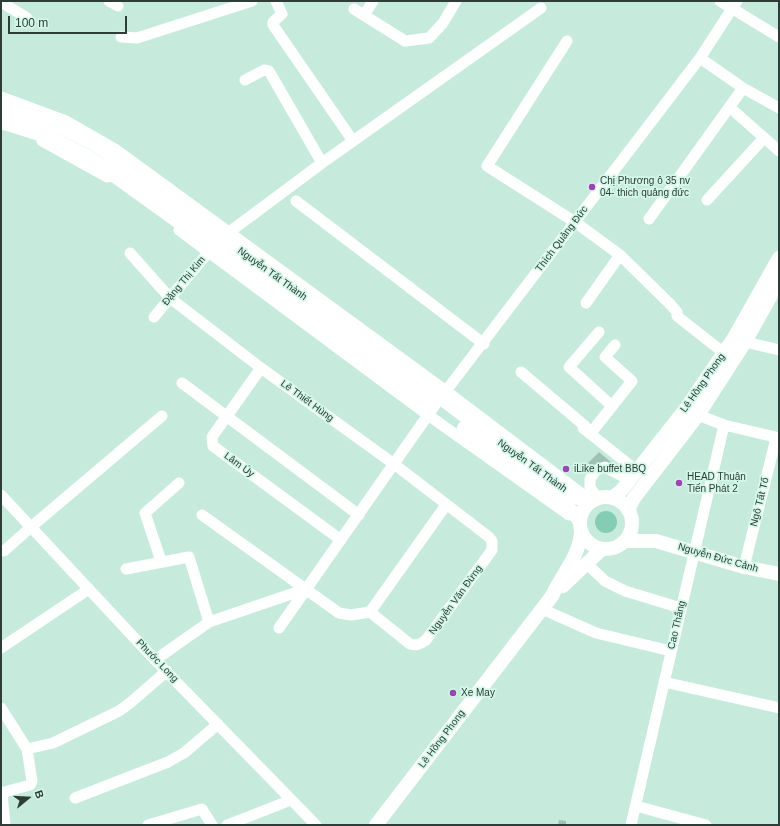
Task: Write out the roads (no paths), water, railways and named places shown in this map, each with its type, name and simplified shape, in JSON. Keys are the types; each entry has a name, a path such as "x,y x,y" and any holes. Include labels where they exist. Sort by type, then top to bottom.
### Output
{"main road":[{"name":"Nguyễn Tất Thành","path":"1,108 49,122 95,144 218,242 438,402 564,491 578,498 594,500"},
{"name":"Nguyễn Tất Thành","path":"1,122 46,136 87,156 218,242"},
{"name":"Lê Hồng Phong","path":"612,498 621,491 693,411 724,353 748,314 779,258"},
{"name":"Lê Hồng Phong","path":"628,510 634,498 693,411 745,342 779,283"},
{"name":"Nguyễn Tất Thành","path":"438,402 558,499 575,514 580,526"},
{"path":"612,498 618,500 628,510 632,524 629,536 625,541 615,548 602,549 589,543 580,526 586,506 594,500 612,498"},
{"name":"Nguyễn Đức Cảnh","path":"632,524 656,541"},
{"name":"Lê Hồng Phong","path":"552,596 579,545 580,526"},
{"name":"Nguyễn Đức Cảnh","path":"625,541 656,541 744,567 779,574"},
{"name":"Lê Hồng Phong","path":"376,825 552,596 602,549"}],"street":[{"path":"121,36 137,38 252,1"},
{"path":"276,1 282,14 273,22 273,25 353,141"},
{"path":"364,15 373,1"},
{"path":"354,9 405,41 429,38 443,23 456,1"},
{"path":"720,1 735,5 777,32"},
{"path":"1,2 27,18"},
{"name":"Thích Quảng Đức","path":"279,628 438,402 484,344 700,58 735,5"},
{"name":"Đặng Thị Kim","path":"154,317 218,242 322,163 541,8"},
{"path":"567,41 487,166 575,222 620,255 671,305 677,312 677,316 724,353"},
{"path":"700,58 743,88 779,108"},
{"path":"244,80 264,70 269,71 322,163"},
{"path":"649,218 743,88"},
{"name":"Nguyễn Tất Thành","path":"1,97 50,114 96,137 218,242 438,402"},
{"path":"735,112 779,151"},
{"name":"Nguyễn Tất Thành","path":"1,129 43,142 218,242"},
{"path":"707,200 764,138"},
{"path":"296,201 484,344"},
{"name":"Lê Thiết Hùng","path":"130,253 170,298 261,368 394,464 489,537 492,541"},
{"path":"586,304 620,255"},
{"path":"599,332 569,367 612,406"},
{"path":"745,342 779,350"},
{"path":"590,434 632,381 605,357 615,345"},
{"name":"Lâm Úy","path":"261,368 212,437 213,446 341,540"},
{"path":"521,372 585,426 583,428 633,476"},
{"path":"182,383 359,515"},
{"path":"693,411 724,425 778,438"},
{"path":"4,551 31,526 162,416"},
{"name":"Cao Thắng","path":"631,825 693,552 724,425"},
{"name":"Ngô Tất Tố","path":"744,567 778,438"},
{"path":"594,500 590,487 590,479 596,470 605,468 633,476"},
{"path":"161,561 145,513 179,483"},
{"name":"Phước Long","path":"1,495 155,660 316,825"},
{"path":"202,515 339,613 351,615 370,612 446,505"},
{"name":"Nguyễn Văn Đừng","path":"370,612 410,644 421,644 426,640 492,550 492,541"},
{"path":"126,569 161,561 189,557 209,622"},
{"path":"586,563 605,581 625,591 680,608"},
{"path":"1,648 89,589"},
{"path":"155,660 209,622 306,590"},
{"path":"542,609 596,633 671,651"},
{"path":"27,749 53,743 119,711 130,704 167,671"},
{"path":"664,682 779,708"},
{"path":"1,708 27,749 32,781 30,785 4,792 2,794 5,825"},
{"path":"75,798 168,762 184,753 218,724"},
{"path":"227,825 292,800"},
{"path":"636,806 706,825"},
{"path":"148,825 202,809 212,825"}],"place":[{"name":"Chị Phương ô 35 nv 04- thich quảng đức","path":"592,187"},
{"name":"iLike buffet BBQ","path":"566,469"},
{"name":"HEAD Thuận Tiến Phát 2","path":"679,483"},
{"name":"Xe May","path":"453,693"}]}
